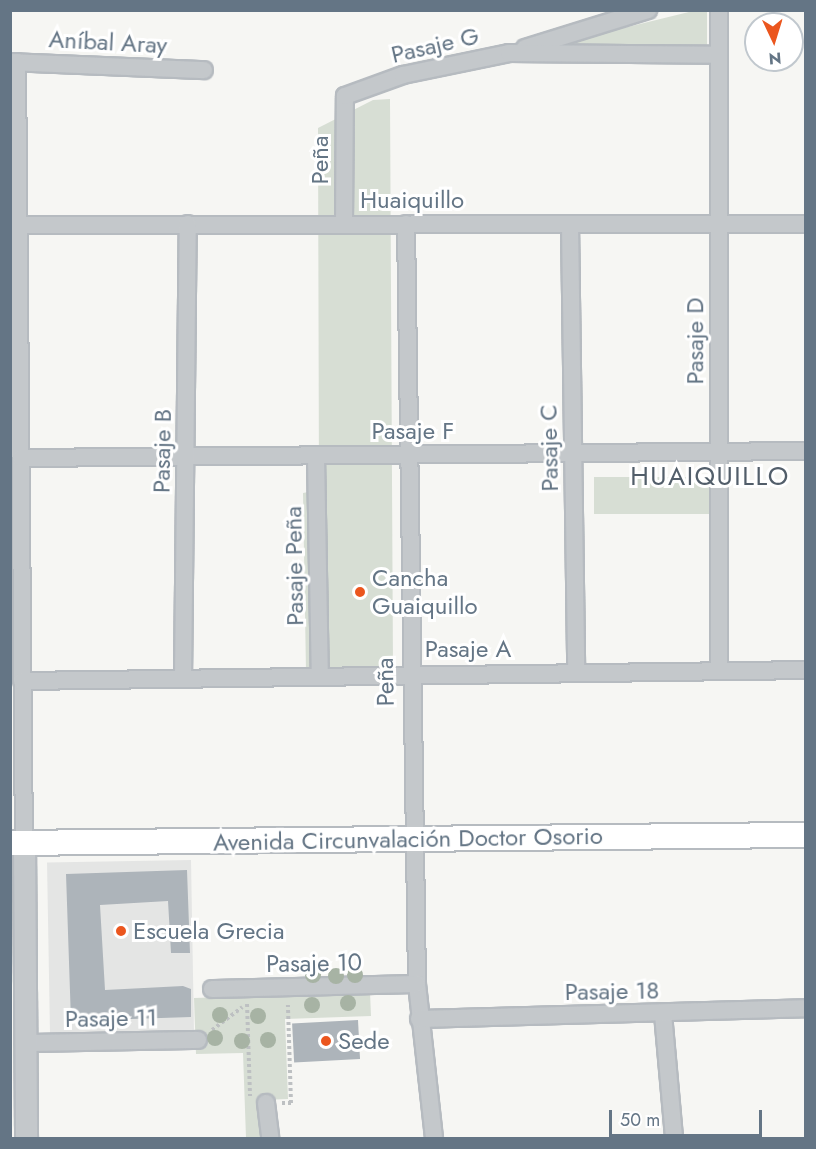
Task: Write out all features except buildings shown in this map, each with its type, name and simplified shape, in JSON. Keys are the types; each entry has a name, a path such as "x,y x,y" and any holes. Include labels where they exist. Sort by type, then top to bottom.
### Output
{"main road":[{"name":"Avenida Circunvalación Doctor Osorio","path":"17,843 806,836"}],"street":[{"path":"509,53 648,10"},
{"name":"Pasaje D","path":"719,10 719,671"},
{"name":"Pasaje G","path":"345,96 403,75 509,53 719,55"},
{"path":"14,62 15,225 21,458 16,662 22,681 17,843 18,992 25,1043 26,1138"},
{"name":"Aníbal Aray","path":"14,62 204,70"},
{"name":"Peña","path":"344,224 345,96"},
{"name":"Pasaje B","path":"183,678 188,224"},
{"name":"Peña","path":"406,224 412,838 419,1019 434,1138"},
{"name":"Pasaje C","path":"570,224 576,672"},
{"name":"Huaiquillo","path":"15,225 806,224"},
{"name":"Pasaje F","path":"21,458 806,451"},
{"name":"Pasaje Peña","path":"316,456 320,675"},
{"name":"Pasaje A","path":"22,681 320,675 806,670"},
{"name":"Pasaje 10","path":"212,989 417,984"},
{"name":"Pasaje 18","path":"419,1019 663,1014 806,1008"},
{"path":"663,1014 674,1138"},
{"name":"Pasaje 11","path":"25,1043 198,1040"},
{"path":"266,1103 270,1138"}],"path":[{"path":"247,1004 250,1104 291,1103 287,987"},
{"path":"198,1040 265,988"}],"shaded area":[{"path":"693,11 707,11 707,46 550,46"},
{"path":"390,99 393,667 306,672 303,493 319,490 318,128 373,100"},
{"path":"594,477 726,477 726,514 594,514"},
{"name":"Escuela Grecia","path":"191,860 194,1032 50,1034 47,863"},
{"path":"370,992 371,1016 285,1019 288,1099 262,1100 263,1138 246,1138 243,1053 196,1054 194,998"}],"place":[{"name":"Cancha Guaiquillo","path":"360,592"},
{"name":"Escuela Grecia","path":"121,931"},
{"name":"Sede","path":"326,1041"}],"district":[{"name":"HUAIQUILLO","path":"710,477"}]}
